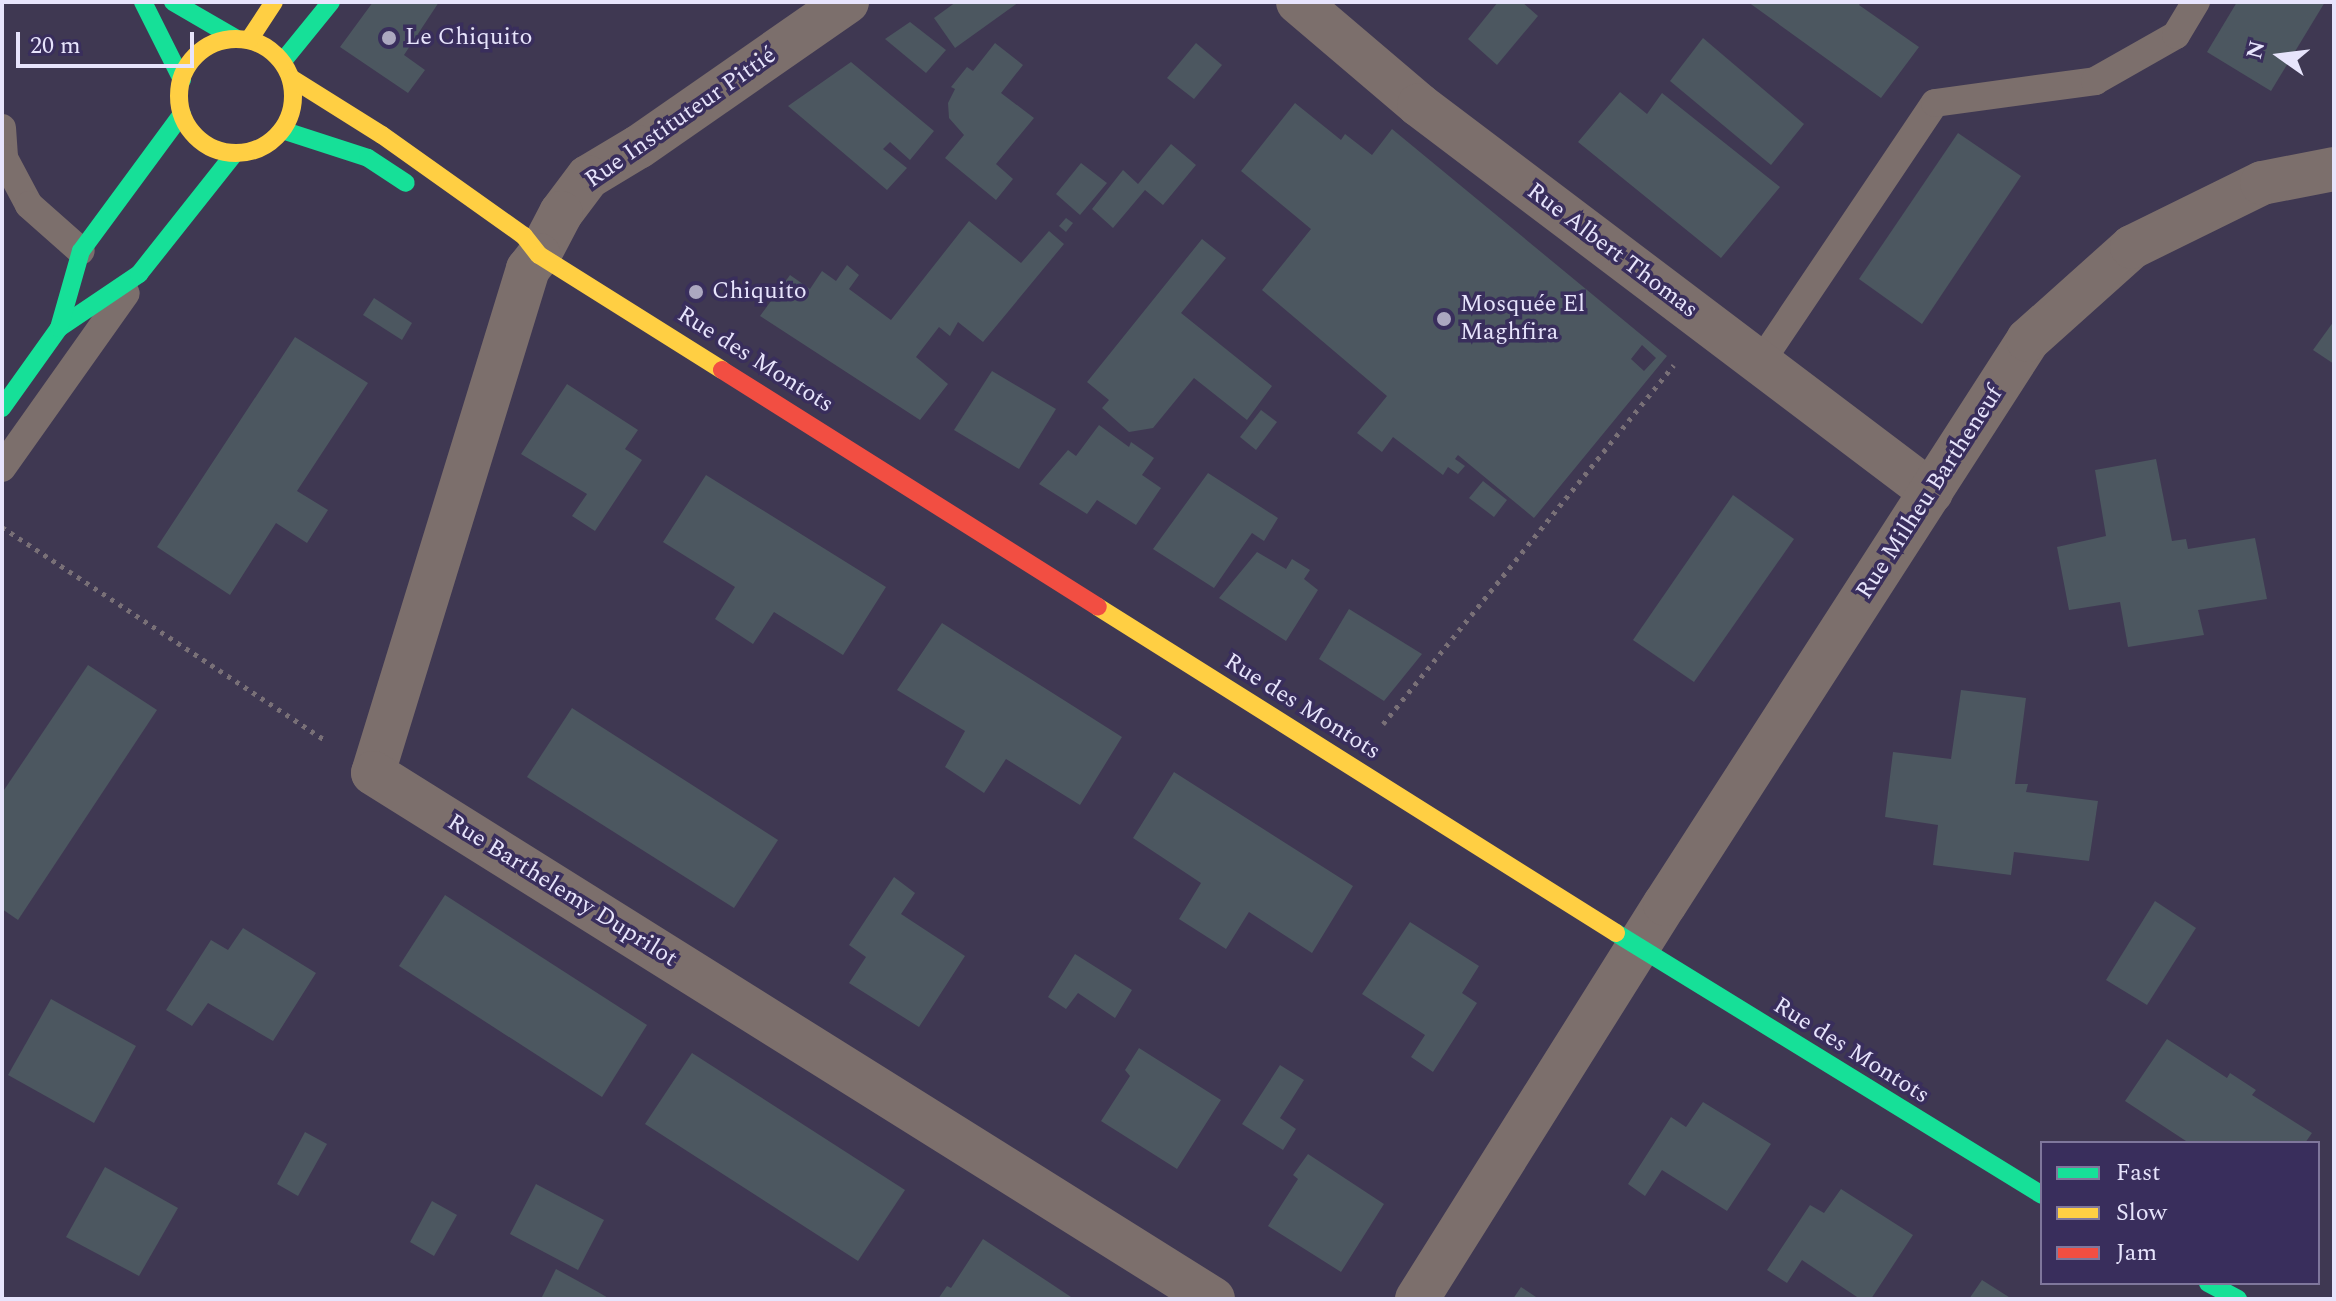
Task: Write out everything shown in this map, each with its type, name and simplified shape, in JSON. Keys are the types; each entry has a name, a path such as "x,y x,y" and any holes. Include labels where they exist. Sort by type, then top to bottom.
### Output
{"street":[{"path":"143,2 182,80"},
{"path":"173,2 242,39 274,51 287,70 291,115 282,130 261,147 235,153 202,142 182,114 179,96 182,80 189,63 201,50 217,42 242,39 274,2"},
{"path":"287,70 331,2"},
{"name":"Rue Instituteur Pittié","path":"527,254 588,177 638,147 847,2"},
{"name":"Rue Albert Thomas","path":"1298,2 1419,105 1931,492"},
{"name":"Rue des Montots","path":"287,70 524,236 527,254 1638,947 2040,1194"},
{"path":"2,408 59,328 81,251 182,114"},
{"path":"282,130 368,158 421,193"},
{"path":"59,328 139,274 235,153"},
{"name":"Rue Milheu Bartheneuf","path":"1417,1299 1638,947 2028,340 2132,247 2262,183 2334,169"},
{"path":"373,773 528,269 527,254"},
{"name":"Rue Barthelemy Duprilot","path":"373,773 1213,1299"},
{"path":"2212,1285 2238,1299"}],"lane":[{"path":"1760,363 1935,103 2095,81 2176,35 2196,2"},
{"path":"2,128 4,158 29,205 81,251"},
{"path":"2,468 139,274"}],"path":[{"path":"1349,765 1708,324"},
{"path":"2,527 373,773"}],"building":[{"path":"373,2 439,2 404,55 425,70 408,93 340,47"},
{"path":"956,2 1019,2 955,48 934,18"},
{"path":"1498,2 1522,2 1538,16 1497,65 1468,39"},
{"path":"1748,2 1861,2 1859,5 1919,47 1881,98"},
{"path":"2237,2 2325,2 2271,91 2207,52"},
{"path":"910,22 946,50 926,73 885,39"},
{"path":"1703,38 1804,124 1771,165 1670,81"},
{"path":"995,43 1023,65 1001,93 1034,118 996,164 1013,179 996,200 945,158 964,135 949,118 948,103 955,89 951,87 967,67 973,71"},
{"path":"1196,43 1222,65 1194,99 1167,78"},
{"path":"851,62 934,131 910,160 890,142 883,149 907,168 887,190 788,106"},
{"path":"1620,92 1647,114 1662,93 1780,187 1721,258 1578,142"},
{"name":"Mosquée El Maghfira","path":"1295,103 1341,140 1345,134 1372,155 1392,129 1667,356 1534,518 1458,455 1455,459 1465,466 1458,474 1448,467 1443,475 1393,437 1382,452 1357,433 1387,396 1262,290 1311,229 1241,171","holes":["1642,345 1656,358 1644,371 1631,359"]},
{"path":"1958,133 2021,176 1922,324 1859,279"},
{"path":"1171,144 1196,165 1163,205 1145,190 1113,228 1092,209 1123,170 1138,184"},
{"path":"1081,163 1107,183 1080,215 1056,194"},
{"path":"1066,218 1073,223 1066,232 1059,226"},
{"path":"969,221 1021,263 1049,231 1064,244 983,342 958,322 950,336 939,327 916,357 948,384 920,420 760,316 790,275 810,289 822,271 836,281 847,265 859,275 849,289 891,320"},
{"path":"1202,239 1226,258 1181,313 1272,386 1247,420 1194,378 1153,428 1129,432 1102,408 1109,400 1087,382"},
{"path":"374,298 412,323 402,340 363,315"},
{"path":"2334,321 2334,364 2313,350"},
{"path":"295,337 368,383 297,491 328,510 307,543 276,523 230,595 157,547"},
{"path":"992,371 1056,409 1019,469 954,430"},
{"path":"567,384 638,430 625,449 642,460 595,531 572,516 587,494 521,454"},
{"path":"1261,410 1277,422 1256,450 1240,437"},
{"path":"1099,425 1129,447 1131,442 1154,458 1142,475 1161,488 1136,525 1097,500 1087,514 1039,484 1068,450 1076,456"},
{"path":"2156,459 2172,541 2186,539 2188,549 2255,538 2267,599 2198,610 2204,635 2128,647 2120,602 2069,610 2057,547 2106,536 2095,470"},
{"path":"1208,473 1278,518 1264,541 1252,533 1214,588 1153,549"},
{"path":"706,475 886,587 843,655 774,612 753,644 715,619 735,587 663,542"},
{"path":"1483,481 1507,500 1494,517 1469,498"},
{"path":"1733,495 1794,539 1694,682 1633,640"},
{"path":"1257,552 1286,569 1292,559 1310,570 1304,579 1318,590 1286,641 1219,598"},
{"path":"1349,609 1422,654 1384,701 1319,659"},
{"path":"942,623 1122,737 1080,805 1006,759 984,793 945,767 965,731 897,690"},
{"path":"88,665 157,710 18,920 2,909 2,793"},
{"path":"1961,690 2026,698 2015,784 2028,784 2026,792 2098,801 2089,861 2014,852 2011,875 1933,865 1938,825 1885,817 1893,752 1951,759"},
{"path":"572,708 778,840 734,908 527,777"},
{"path":"1174,772 1353,886 1312,953 1249,912 1226,949 1179,919 1201,883 1133,838"},
{"path":"894,877 915,893 901,914 965,956 919,1027 849,983 866,957 849,945"},
{"path":"445,895 647,1025 602,1097 399,966"},
{"path":"2155,901 2196,928 2147,1005 2106,980"},
{"path":"1410,922 1479,966 1462,993 1477,1003 1433,1072 1411,1057 1425,1035 1362,994"},
{"path":"243,928 316,973 273,1041 208,1003 192,1026 166,1010 211,940 228,950"},
{"path":"1075,954 1132,990 1115,1018 1078,993 1066,1009 1048,997"},
{"path":"51,999 136,1046 94,1123 8,1075"},
{"path":"2167,1039 2227,1078 2230,1073 2256,1090 2252,1095 2312,1133 2306,1141 2186,1141 2125,1101"},
{"path":"1139,1048 1221,1100 1177,1169 1101,1121 1130,1076 1125,1070"},
{"path":"692,1053 905,1190 858,1261 645,1124"},
{"path":"1280,1065 1304,1080 1280,1118 1296,1129 1283,1150 1242,1124"},
{"path":"1703,1102 1771,1144 1727,1211 1662,1170 1645,1196 1628,1184 1671,1117 1686,1127"},
{"path":"305,1132 327,1144 298,1196 277,1184"},
{"path":"1308,1154 1384,1204 1341,1272 1268,1226 1298,1179 1293,1175"},
{"path":"105,1167 178,1208 139,1276 66,1237"},
{"path":"536,1184 604,1220 578,1270 510,1234"},
{"path":"1841,1189 1913,1235 1871,1299 1860,1299 1802,1260 1787,1283 1767,1270 1810,1205 1824,1213"},
{"path":"432,1201 457,1215 434,1256 410,1242"},
{"path":"983,1239 1074,1299 938,1299 947,1286 951,1288"},
{"path":"556,1269 598,1292 610,1299 541,1299"},
{"path":"1982,1280 2012,1299 1969,1299"},
{"path":"1521,1287 1539,1299 1513,1299"}],"traffic: fast":[{"path":"143,2 182,80"},
{"path":"173,2 235,38"},
{"path":"283,61 331,2"},
{"path":"2,408 59,328 81,251 182,114"},
{"path":"282,130 368,158 406,183"},
{"path":"59,328 139,274 235,153"},
{"path":"1616,933 2040,1194"},
{"path":"2212,1285 2238,1299"}],"traffic: slow":[{"path":"249,40 274,2"},
{"path":"236,39 258,43 276,56 289,74 293,96 289,118 276,136 258,149 236,153 214,149 196,136 183,118 179,96 183,74 196,56 214,43 236,39"},
{"path":"291,78 382,135 524,236 539,255 722,370"},
{"path":"1098,607 1616,933"}],"traffic: jam":[{"path":"722,370 1098,607"}],"place":[{"name":"Le Chiquito","path":"389,38"},
{"name":"Chiquito","path":"696,292"},
{"name":"Mosquée El Maghfira","path":"1444,319"}]}
